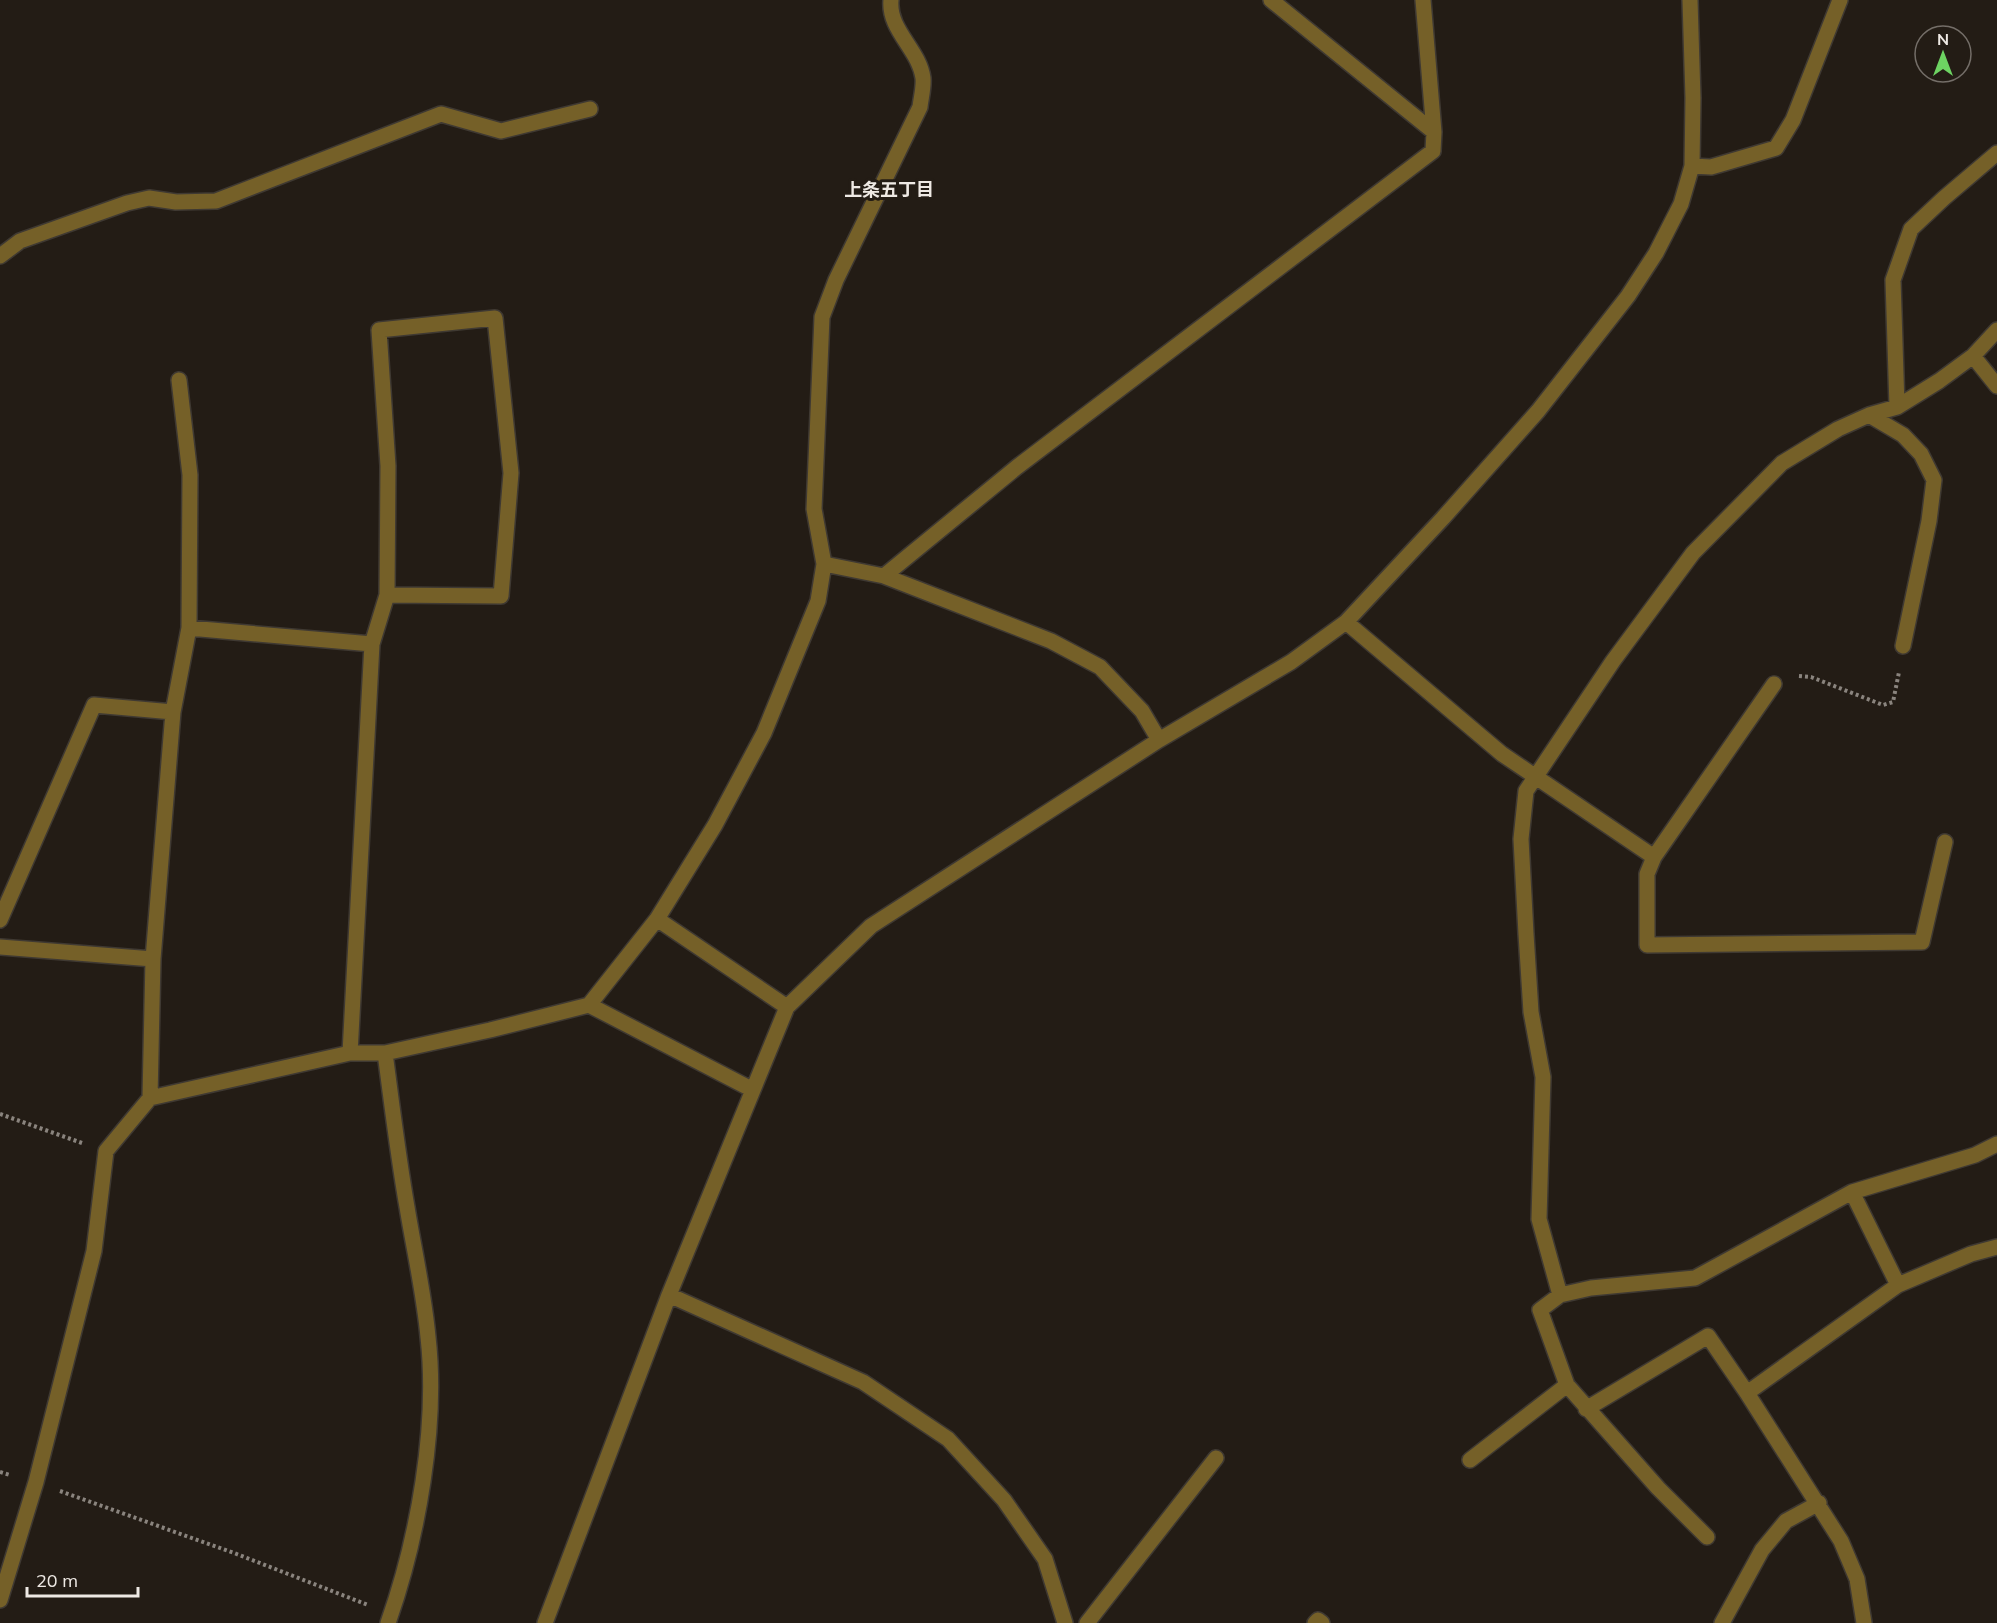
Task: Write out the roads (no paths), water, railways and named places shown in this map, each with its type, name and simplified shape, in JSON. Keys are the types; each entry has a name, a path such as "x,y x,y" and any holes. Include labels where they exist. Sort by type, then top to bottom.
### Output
{"street":[{"path":"0,1600 36,1482 93,1251 106,1151 150,1098 350,1053 385,1053 589,1005 657,919 716,825 764,733 818,601 824,564 814,509 822,317 836,280 920,107 923,78 912,51 893,21 891,0"},
{"path":"1271,0 1434,132"},
{"path":"884,576 1027,460 1433,151 1434,132 1423,0"},
{"path":"545,1623 669,1295 787,1007 871,926 1159,740 1291,662 1346,622 1443,518 1538,411 1628,296 1656,253 1681,204 1692,166 1693,98 1690,0"},
{"path":"1692,166 1711,167 1776,148 1793,120 1840,0"},
{"path":"0,256 20,241 127,202 149,198 176,202 216,201 441,114 501,131 590,109"},
{"path":"1897,406 1893,280 1911,229 1997,153"},
{"path":"350,1053 372,644 387,595 388,466 379,330 495,318 511,473 501,596 387,595"},
{"path":"1560,1295 1539,1219 1543,1077 1531,1012 1521,839 1526,790 1613,662 1693,553 1782,463 1838,429 1897,406 1939,381 1973,356 1997,330"},
{"path":"1973,356 1997,386"},
{"path":"150,1098 153,959 173,712 189,628 190,475 179,380"},
{"path":"1869,415 1903,435 1922,454 1934,480 1929,521 1903,646"},
{"path":"824,564 884,576 1051,641 1100,667 1142,711 1159,740"},
{"path":"1346,622 1502,754 1654,857"},
{"path":"189,628 372,644"},
{"path":"1774,684 1654,857 1647,874 1647,945 1922,942 1946,842"},
{"path":"0,920 93,705 173,712"},
{"path":"657,919 787,1007"},
{"path":"0,947 153,959"},
{"path":"589,1005 753,1090"},
{"path":"385,1053 405,1199 428,1337 430,1374 428,1435 416,1527 389,1619"},
{"path":"1707,1537 1658,1488 1567,1385 1540,1310 1560,1295 1591,1288 1695,1278 1852,1192 1975,1155 1997,1144"},
{"path":"1852,1192 1898,1285"},
{"path":"1747,1393 1898,1285 1971,1254 1997,1246"},
{"path":"669,1295 863,1382 948,1439 1004,1500 1045,1558 1065,1623"},
{"path":"1586,1409 1708,1336 1819,1503 1840,1541 1857,1580 1864,1623"},
{"path":"1470,1460 1567,1385"},
{"path":"1087,1623 1216,1458"},
{"path":"1722,1623 1762,1550 1786,1521 1819,1503"},
{"path":"1315,1623 1318,1620 1322,1623"}],"district":[{"name":"上条五丁目","path":"889,190"}]}
